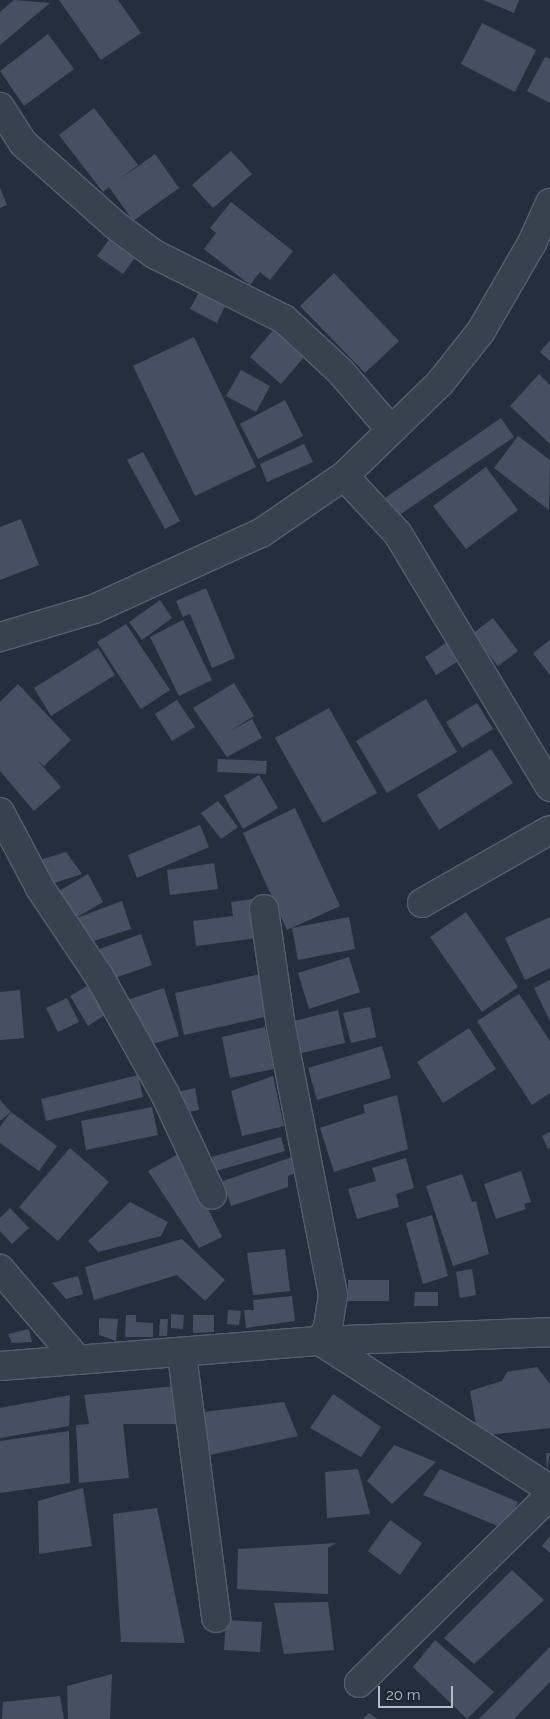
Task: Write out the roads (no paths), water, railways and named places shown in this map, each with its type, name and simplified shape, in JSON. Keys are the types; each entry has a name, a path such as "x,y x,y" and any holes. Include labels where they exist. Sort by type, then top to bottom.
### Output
{"street":[{"path":"0,107 23,143 115,225 162,258 284,319 340,371 391,430"},
{"path":"0,637 94,609 261,533 344,476 440,383 481,331 532,244 550,203"},
{"path":"344,476 398,534 550,787"},
{"path":"0,812 40,888 98,976 165,1094 212,1195"},
{"path":"422,903 550,830"},
{"path":"264,909 281,1027 333,1295 328,1328 320,1341"},
{"path":"0,1269 76,1358"},
{"path":"0,1366 76,1358 182,1355 320,1341 550,1332"},
{"path":"320,1341 550,1489"},
{"path":"182,1355 216,1618"},
{"path":"360,1683 550,1495"}]}
